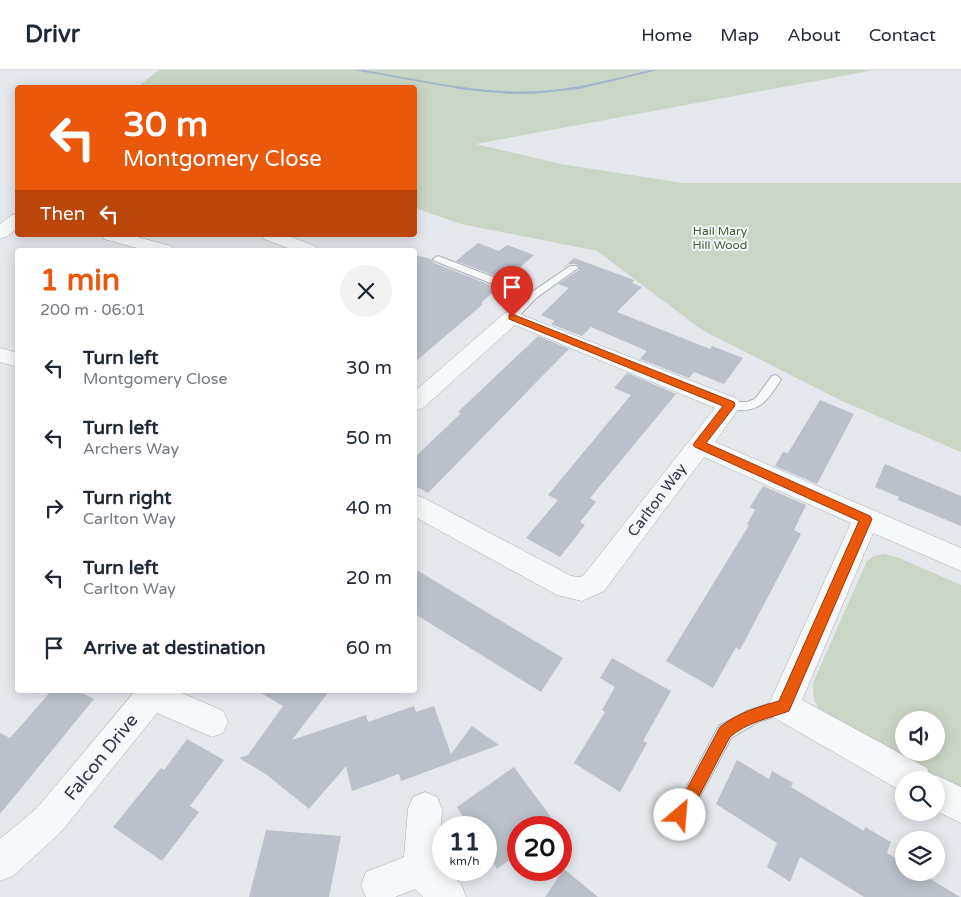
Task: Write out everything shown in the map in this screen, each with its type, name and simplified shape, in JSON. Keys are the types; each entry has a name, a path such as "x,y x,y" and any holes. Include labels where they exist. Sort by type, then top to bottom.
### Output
{"street":[{"path":"0,234 15,222"},
{"path":"117,237 158,248"},
{"path":"275,237 304,248"},
{"path":"417,401 512,317 730,405"},
{"path":"0,355 15,359"},
{"name":"Carlton Way","path":"417,506 567,587 582,589 594,583 730,405"},
{"path":"699,445 961,560"},
{"path":"866,519 784,706 899,771"},
{"name":"Falcon Drive","path":"0,863 49,820 152,695 212,722"},
{"path":"945,797 961,806"},
{"path":"420,869 426,809"},
{"path":"379,885 420,869"},
{"path":"420,869 448,897"}],"lane":[{"path":"438,259 533,296"},
{"path":"512,317 533,296 573,268"},
{"path":"730,405 751,406 758,403 776,379"},
{"path":"680,815 725,732 736,723 756,714 784,706"}],"green space":[{"name":"Hail Mary Hill Wood","path":"159,70 875,70 476,144 561,164 683,183 961,183 961,452 842,401 702,330 597,251 461,224 417,209 417,85 140,85"},
{"path":"884,554 897,557 961,585 961,792 945,783 945,771 924,771 906,761 945,761 945,711 895,711 895,755 825,715 818,708 813,692 813,683 867,561 874,556"}],"building":[{"path":"478,243 499,251 507,245 534,255 506,280 456,261"},
{"path":"417,256 431,259 434,263 498,288 481,303 483,304 417,360"},
{"path":"574,258 634,280 632,283 642,287 617,312 710,349 712,346 743,358 724,384 694,372 689,378 640,359 647,351 591,327 582,336 551,324 555,321 541,315 569,288 558,284 579,270 576,264 569,264 562,269"},
{"path":"538,336 569,349 428,493 417,487 417,455 461,413 458,412"},
{"path":"627,373 676,394 590,498 596,502 580,522 585,525 560,557 526,538 558,500 548,495 631,395 614,388"},
{"path":"820,400 854,414 817,484 775,466 783,452 788,453"},
{"path":"885,464 961,496 961,526 898,500 899,497 875,487"},
{"path":"763,486 806,505 794,530 801,534 740,650 736,647 713,688 666,661 749,525 747,524 755,510 750,507"},
{"path":"417,570 563,658 541,692 417,615"},
{"path":"612,658 671,691 643,741 647,743 620,792 574,763 605,712 602,710 615,687 600,678"},
{"path":"49,693 82,693 94,699 0,814 0,733 10,738"},
{"path":"261,693 328,693 292,740 366,715 368,722 414,706 416,712 434,706 451,754 472,726 499,745 401,781 399,774 352,791 346,766 309,809 267,775 239,758 248,755 283,706"},
{"path":"187,739 224,760 190,806 199,812 162,861 113,827 161,768 164,770"},
{"path":"737,760 769,779 772,771 793,783 791,787 864,831 865,827 891,842 887,853 895,858 895,881 934,881 960,897 864,897 800,857 790,882 767,867 777,843 716,804"},
{"path":"514,767 550,816 507,816 507,862 497,869 497,816 463,816 457,807"},
{"path":"266,830 341,836 329,897 249,897"},
{"path":"572,876 598,897 545,897 556,881 572,881"}],"waterway":[{"path":"355,70 466,89 511,93 548,92 579,88 656,70"}],"route":[{"path":"512,317 730,405 699,445 866,519 784,706 756,714 736,723 725,732 680,815"}]}
